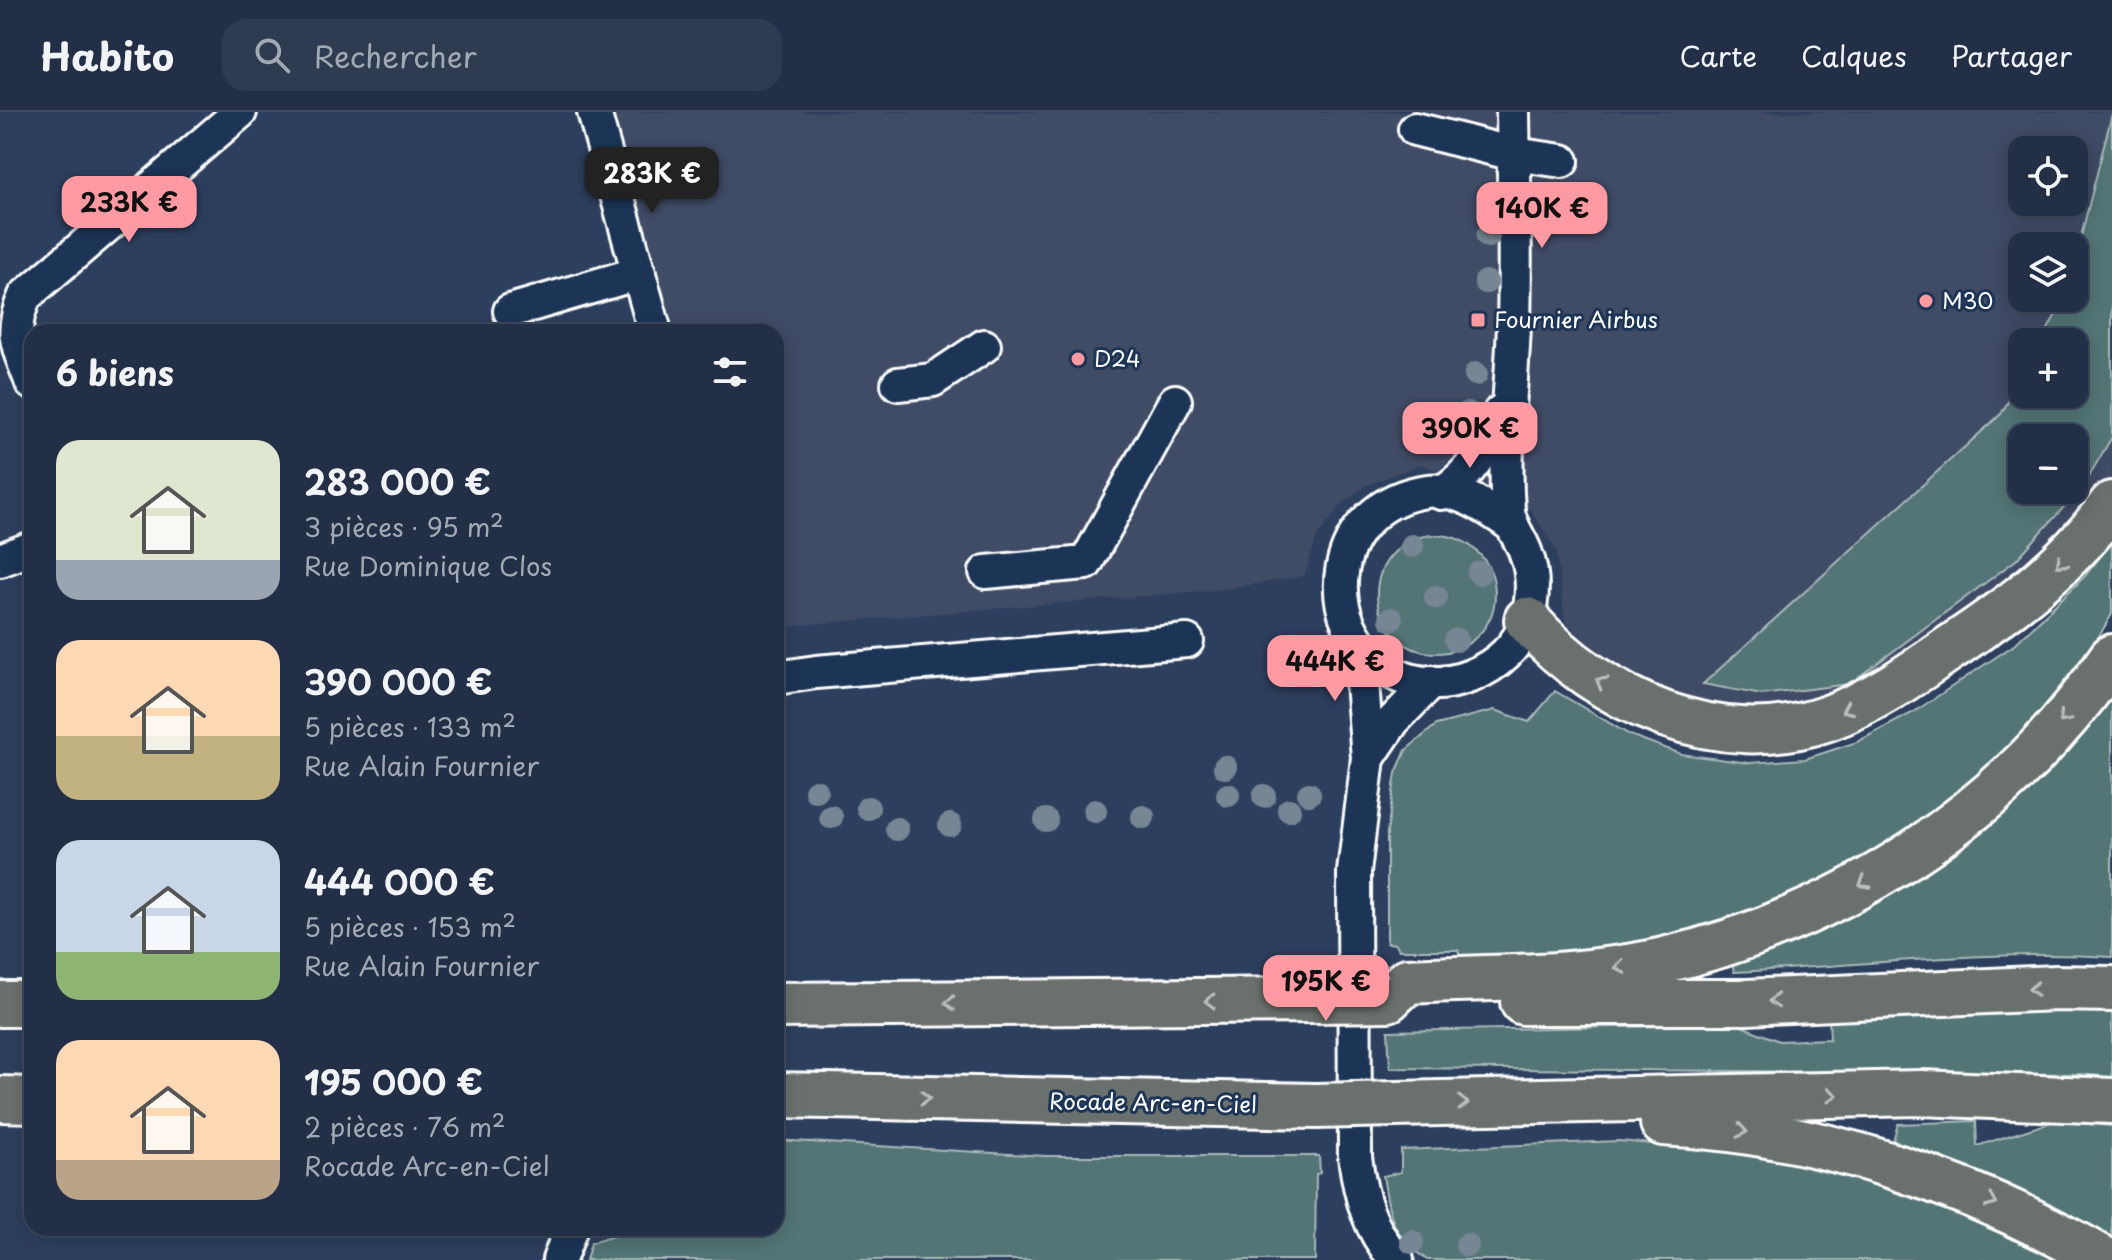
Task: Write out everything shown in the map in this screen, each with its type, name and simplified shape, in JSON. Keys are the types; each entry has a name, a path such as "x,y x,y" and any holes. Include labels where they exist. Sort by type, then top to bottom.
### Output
{"highway":[{"path":"1527,620 1544,640 1585,672 1656,711 1694,724 1724,729 1754,731 1803,725 1850,709 1891,687 1993,619 2033,589 2076,549 2112,504"},
{"path":"1388,999 1407,981 1591,972 1658,961 1716,946 1833,901 1928,844 1977,805 2061,722 2112,657"},
{"path":"784,1005 1388,999 1630,1004 2056,988 2112,989"},
{"path":"0,1004 24,1004"},
{"name":"Rocade Arc-en-Ciel","path":"784,1095 1316,1106 1921,1093 2112,1101"},
{"path":"0,1099 24,1100"},
{"path":"1530,1102 1558,1120 1700,1125 1781,1137 1864,1157 1993,1202 2105,1260"}],"street":[{"path":"24,360 15,334 15,317 25,296 240,112"},
{"path":"594,112 653,324"},
{"path":"1510,524 1484,506 1459,495 1429,491 1388,503 1365,522 1346,551 1339,583 1344,617 1359,645 1393,673 1424,683 1463,680 1498,661 1520,636 1527,620 1533,588 1526,554 1510,524 1505,442 1514,325 1513,112"},
{"path":"1415,129 1514,154 1562,161"},
{"path":"510,311 639,273"},
{"path":"898,384 933,380 984,346"},
{"path":"1441,493 1460,481 1491,438 1509,387"},
{"path":"986,572 1086,563 1175,401"},
{"path":"0,560 24,551"},
{"path":"784,677 1187,641"},
{"path":"1359,645 1368,758 1354,872 1355,1157 1360,1196 1372,1225 1397,1260"},
{"path":"1368,758 1393,721 1431,682"},
{"path":"559,1260 568,1236"}],"shaded area":[{"path":"594,112 2112,112 2112,504 2033,589 1777,730 1585,672 1576,636 1565,620 1556,550 1531,510 1421,464 1365,486 1342,504 1317,537 1304,576 1226,589 784,626 784,324 653,324"}],"green space":[{"path":"2112,114 2112,437 2088,478 2088,424 2008,424 2008,504 2067,504 2016,560 1849,684 1762,695 1703,684 2001,414 2008,401 2008,408 2088,408 2088,328 2049,328 2057,312 2088,312 2088,232 2082,232"},
{"path":"1436,535 1469,545 1485,561 1495,594 1485,627 1469,643 1436,653 1403,643 1387,627 1377,594 1387,561 1403,545"},
{"path":"2112,542 2112,614 2085,660 2013,746 1923,819 1839,874 1747,915 1670,938 1567,955 1460,957 1458,950 1399,950 1396,944 1387,943 1387,832 1396,773 1406,750 1436,725 1495,710 1529,722 1555,691 1630,735 1681,754 1749,763 1805,759 1857,742 1914,712 2014,645 2085,576"},
{"path":"2112,682 2112,957 2018,955 1734,972 1731,958"},
{"path":"2036,1009 2112,1012 2112,1077 2079,1074 1390,1068 1388,1031 1739,1025 1779,1041 1830,1039 1829,1020"},
{"path":"1976,1121 1977,1146 2055,1121 2112,1126 2112,1243 1987,1178 1891,1147 1898,1124"},
{"path":"784,1140 1045,1156 1319,1156 1315,1260 586,1260 591,1243 613,1236 784,1236"},
{"path":"1619,1141 1754,1153 1869,1178 1990,1221 2064,1260 1427,1260 1406,1242 1394,1224 1383,1176 1401,1172 1401,1150"}],"place":[{"name":"M30","path":"1926,301"},
{"name":"Fournier Airbus","path":"1478,320"},
{"name":"D24","path":"1078,359"}]}
